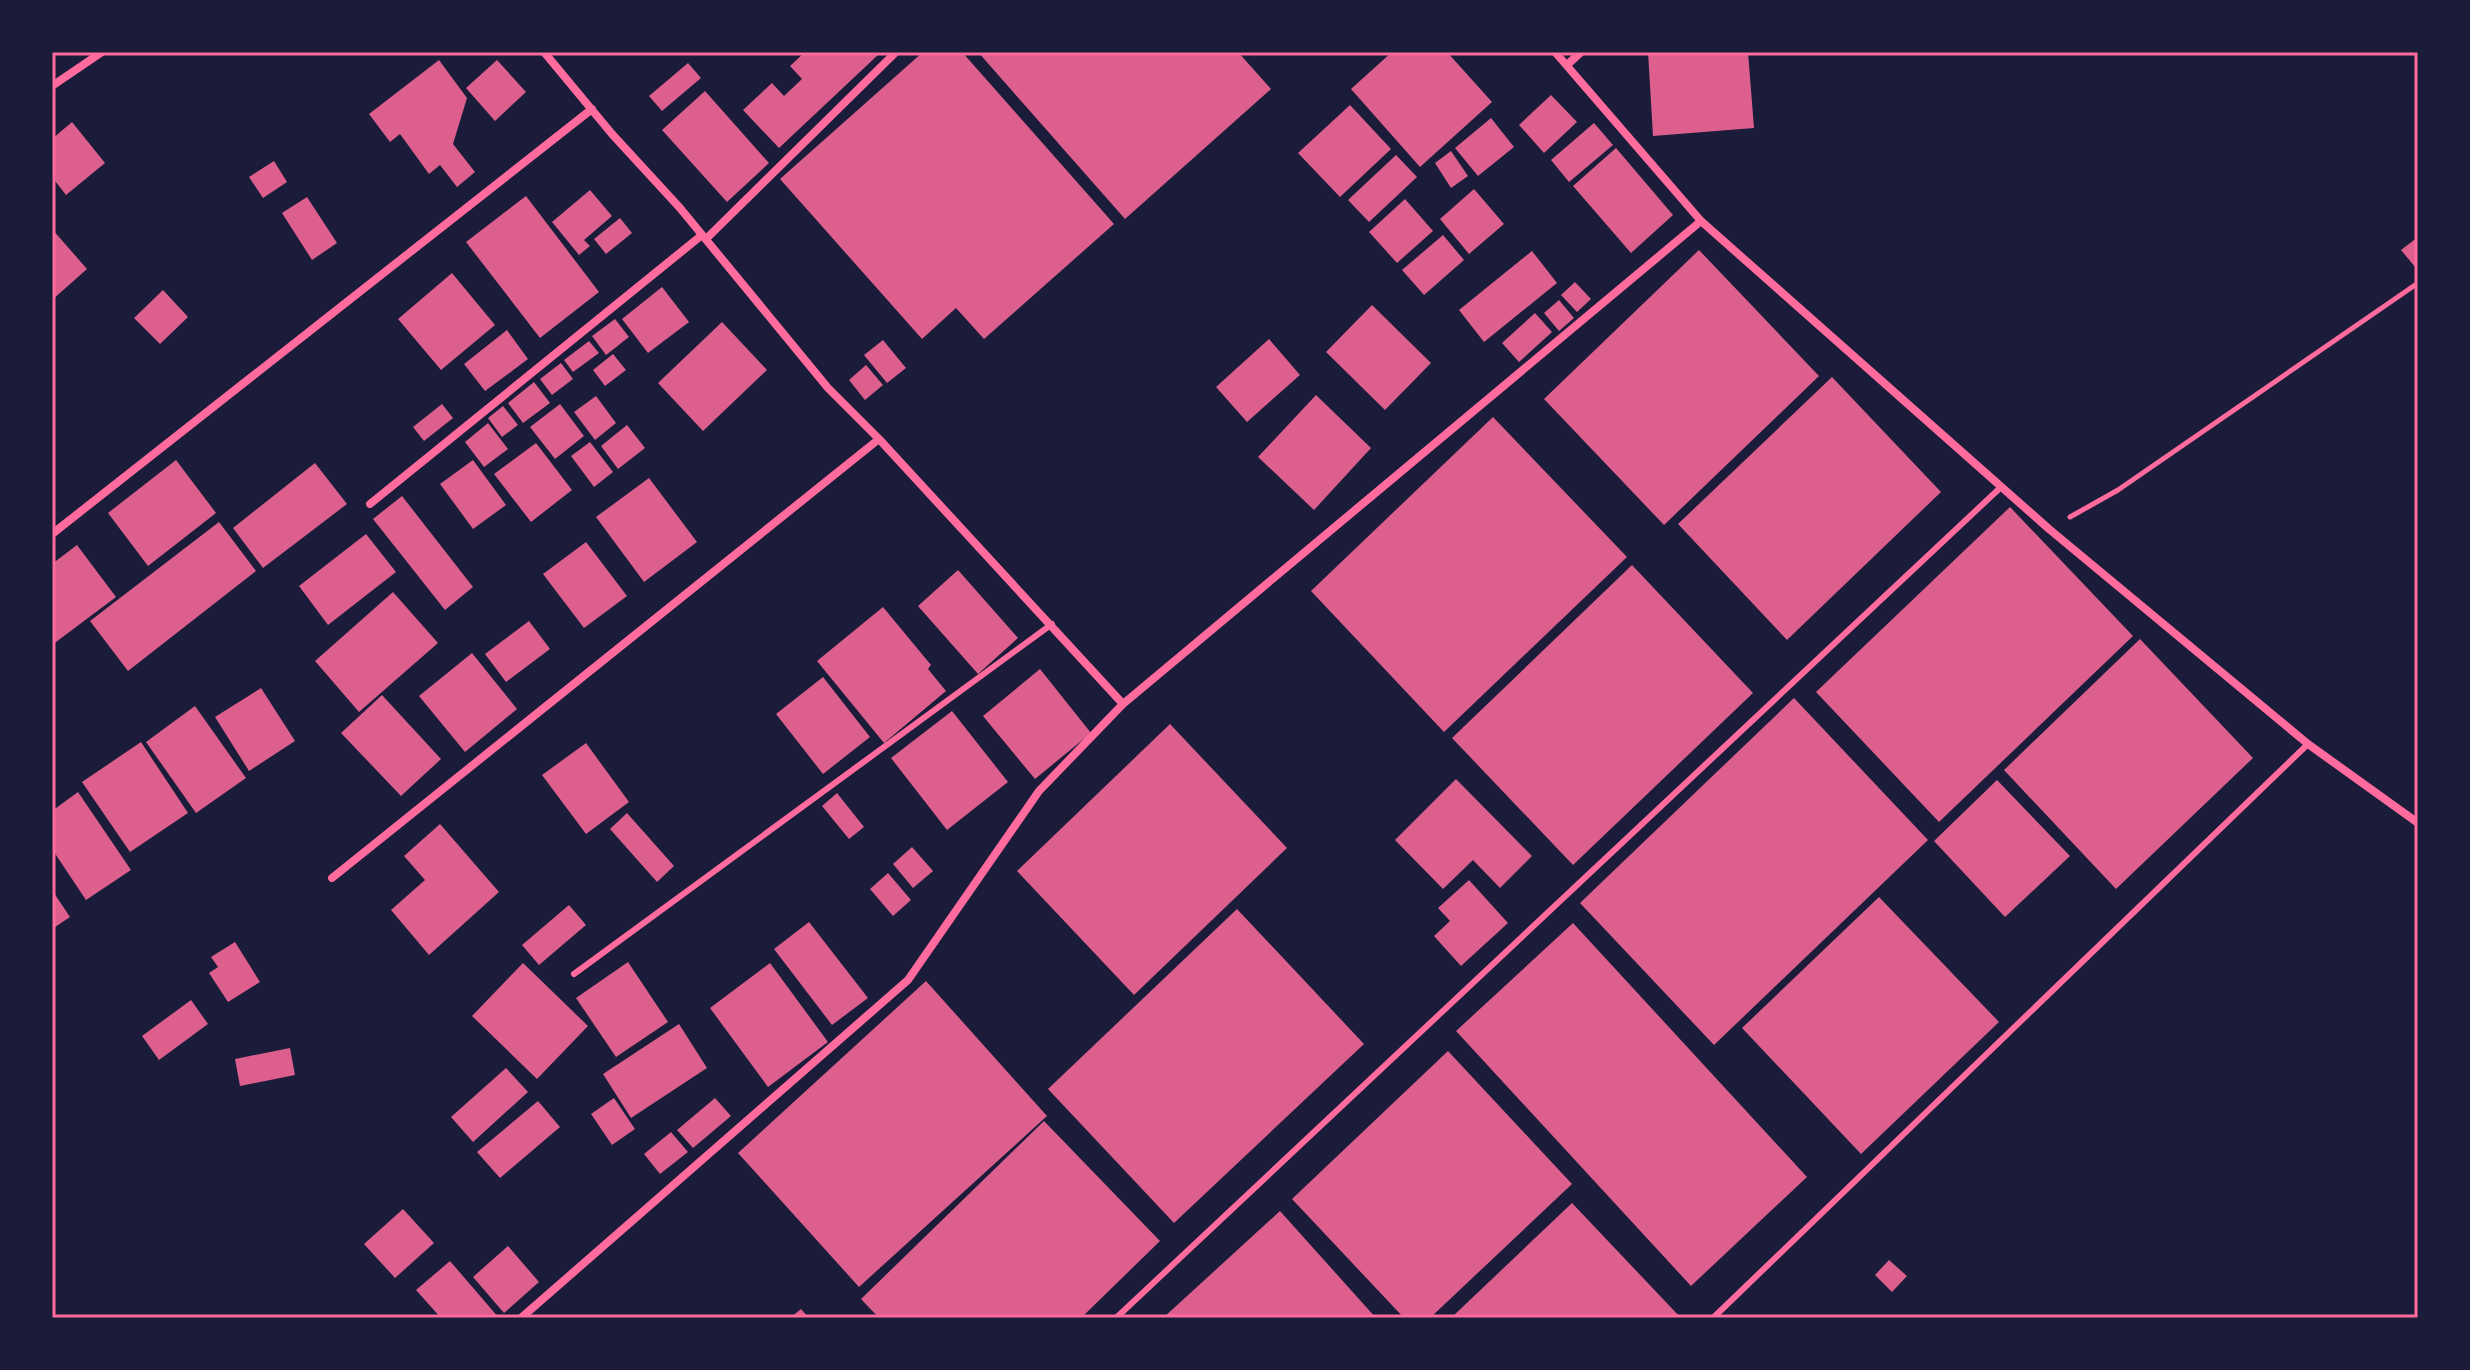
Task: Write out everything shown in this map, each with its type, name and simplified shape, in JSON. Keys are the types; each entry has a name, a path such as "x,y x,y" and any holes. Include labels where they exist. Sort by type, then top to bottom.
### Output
{"street":[{"path":"52,86 102,52"},
{"path":"544,52 704,237 828,388 1052,624 1123,704"},
{"path":"370,504 704,237 896,52"},
{"path":"1555,52 1701,221 2000,488 2308,744 2418,823"},
{"path":"1567,65 1581,52"},
{"path":"52,534 592,109"},
{"path":"521,1318 908,980 1039,791 1123,704 1701,221"},
{"path":"332,878 879,439"}],"lane":[{"path":"1116,1318 2000,488"},
{"path":"574,974 1052,624"},
{"path":"1713,1318 2308,744"}],"path":[{"path":"2049,529 2118,490 2418,283"}],"building":[{"path":"805,52 879,54 779,148 743,110 772,83 784,96 802,79 790,66"},
{"path":"923,52 962,52 1114,224 984,339 956,308 922,339 780,179"},
{"path":"978,52 1238,52 1271,89 1125,219"},
{"path":"1392,52 1447,52 1492,102 1420,167 1351,89"},
{"path":"1648,52 1748,52 1754,128 1653,136"},
{"path":"439,60 467,98 453,144 475,172 457,187 440,165 429,174 400,134 390,142 369,114"},
{"path":"497,60 526,92 495,121 466,88"},
{"path":"688,63 701,78 662,111 649,96"},
{"path":"705,91 769,163 727,202 662,130"},
{"path":"1551,95 1577,122 1544,153 1519,125"},
{"path":"1350,105 1391,149 1340,197 1298,153"},
{"path":"1491,118 1514,147 1478,176 1455,148"},
{"path":"72,122 105,163 66,195 52,177 52,139"},
{"path":"1594,123 1613,145 1569,182 1551,160"},
{"path":"1616,148 1673,215 1631,253 1573,186"},
{"path":"1451,151 1468,176 1451,188 1435,163"},
{"path":"1396,155 1417,177 1369,222 1348,200"},
{"path":"274,161 287,182 263,198 249,177"},
{"path":"1474,189 1504,224 1469,254 1440,219"},
{"path":"590,190 612,216 584,240 590,246 579,255 552,222"},
{"path":"526,196 599,292 540,338 466,242"},
{"path":"307,197 337,243 312,260 282,213"},
{"path":"1405,199 1433,231 1397,263 1369,232"},
{"path":"620,218 632,233 606,254 594,239"},
{"path":"52,229 87,269 52,300"},
{"path":"1443,235 1464,260 1424,295 1402,270"},
{"path":"2418,237 2418,265 2415,267 2401,250"},
{"path":"1699,250 1819,376 1664,525 1544,399"},
{"path":"1532,251 1557,283 1484,342 1459,310"},
{"path":"452,273 495,325 441,370 398,319"},
{"path":"1575,282 1591,299 1577,312 1561,295"},
{"path":"662,287 689,322 648,353 622,319"},
{"path":"163,290 188,317 160,344 134,318"},
{"path":"1559,300 1574,318 1559,331 1544,313"},
{"path":"1372,305 1431,363 1385,410 1326,352"},
{"path":"1535,313 1552,332 1519,362 1502,343"},
{"path":"615,319 629,337 606,355 592,336"},
{"path":"722,322 767,370 703,431 658,383"},
{"path":"507,330 528,359 485,391 464,364"},
{"path":"1269,339 1300,375 1247,422 1216,387"},
{"path":"883,340 906,368 887,383 864,355"},
{"path":"589,341 599,353 573,372 564,360"},
{"path":"613,354 626,370 605,386 593,370"},
{"path":"561,363 573,379 552,395 540,379"},
{"path":"866,365 883,385 865,400 849,380"},
{"path":"1832,377 1941,492 1787,640 1678,524"},
{"path":"534,382 550,403 523,423 508,403"},
{"path":"1316,395 1371,448 1314,510 1258,457"},
{"path":"596,396 616,423 595,440 574,412"},
{"path":"442,404 453,418 424,441 413,427"},
{"path":"560,404 584,436 555,459 530,427"},
{"path":"503,406 518,425 502,437 488,418"},
{"path":"1493,417 1627,557 1444,732 1311,591"},
{"path":"488,423 508,449 484,467 465,442"},
{"path":"627,425 645,448 618,469 601,446"},
{"path":"590,442 613,472 594,487 571,456"},
{"path":"536,443 572,490 531,522 494,474"},
{"path":"176,460 216,513 148,566 108,513"},
{"path":"473,460 506,505 473,529 440,484"},
{"path":"315,463 347,504 263,568 233,528"},
{"path":"649,478 697,542 644,582 596,517"},
{"path":"402,496 473,587 445,610 373,519"},
{"path":"2010,507 2133,636 1939,822 1816,692"},
{"path":"219,522 256,571 128,671 90,621"},
{"path":"366,534 396,572 328,625 299,586"},
{"path":"586,542 627,596 584,628 543,574"},
{"path":"77,545 116,597 52,645 52,564"},
{"path":"1632,565 1753,693 1573,865 1452,738"},
{"path":"958,570 1018,638 978,674 918,606"},
{"path":"393,592 438,643 359,712 315,661"},
{"path":"883,607 931,665 928,669 946,691 884,743 817,661"},
{"path":"529,621 550,649 506,682 485,654"},
{"path":"2140,639 2253,758 2116,889 2004,770"},
{"path":"472,653 517,709 465,752 419,696"},
{"path":"1040,669 1091,733 1035,779 983,716"},
{"path":"823,677 870,737 823,774 776,714"},
{"path":"261,688 295,741 249,771 215,717"},
{"path":"382,695 441,759 401,796 341,733"},
{"path":"1794,698 1928,840 1714,1045 1580,903"},
{"path":"195,706 246,778 196,813 146,742"},
{"path":"952,711 1008,782 947,830 891,758"},
{"path":"1170,724 1287,848 1134,995 1017,871"},
{"path":"141,742 188,813 130,852 82,782"},
{"path":"586,743 629,802 586,834 542,775"},
{"path":"1456,779 1532,856 1500,888 1473,860 1443,889 1395,840"},
{"path":"1997,780 2070,856 2005,917 1934,841"},
{"path":"78,792 131,870 86,900 52,849 52,811"},
{"path":"837,793 864,827 849,839 822,806"},
{"path":"627,813 674,866 657,882 610,829"},
{"path":"440,824 499,892 429,955 391,910 425,880 404,856"},
{"path":"912,847 933,871 913,888 893,864"},
{"path":"888,873 911,900 893,916 870,889"},
{"path":"1469,880 1508,923 1461,966 1434,936 1450,921 1438,908"},
{"path":"52,890 70,917 52,929"},
{"path":"1879,897 1999,1022 1861,1154 1742,1028"},
{"path":"569,905 586,925 539,965 522,945"},
{"path":"1237,909 1364,1044 1174,1223 1048,1089"},
{"path":"809,922 868,998 832,1025 774,949"},
{"path":"1573,923 1807,1177 1691,1286 1456,1031"},
{"path":"235,942 260,982 228,1002 209,973 218,967 211,957"},
{"path":"628,962 668,1022 616,1057 576,998"},
{"path":"523,963 588,1026 537,1079 472,1016"},
{"path":"770,963 828,1042 768,1087 710,1008"},
{"path":"926,981 1047,1116 859,1287 738,1153"},
{"path":"191,1000 208,1024 159,1060 142,1036"},
{"path":"679,1024 707,1068 631,1118 603,1074"},
{"path":"290,1048 295,1075 240,1086 235,1059"},
{"path":"1448,1051 1572,1184 1430,1318 1404,1318 1292,1199"},
{"path":"506,1068 528,1092 473,1142 451,1117"},
{"path":"614,1098 635,1129 612,1145 591,1114"},
{"path":"715,1098 731,1116 693,1148 677,1130"},
{"path":"538,1101 560,1127 500,1178 477,1152"},
{"path":"1044,1121 1160,1241 1081,1318 879,1318 861,1299"},
{"path":"671,1132 688,1152 660,1174 644,1154"},
{"path":"1572,1203 1681,1318 1451,1318"},
{"path":"403,1209 434,1243 395,1278 364,1244"},
{"path":"1280,1211 1376,1318 1163,1318"},
{"path":"508,1246 539,1282 504,1313 473,1277"},
{"path":"1889,1260 1907,1276 1892,1292 1875,1275"},
{"path":"450,1261 499,1318 441,1318 416,1290"},
{"path":"801,1309 809,1318 790,1318"}]}
